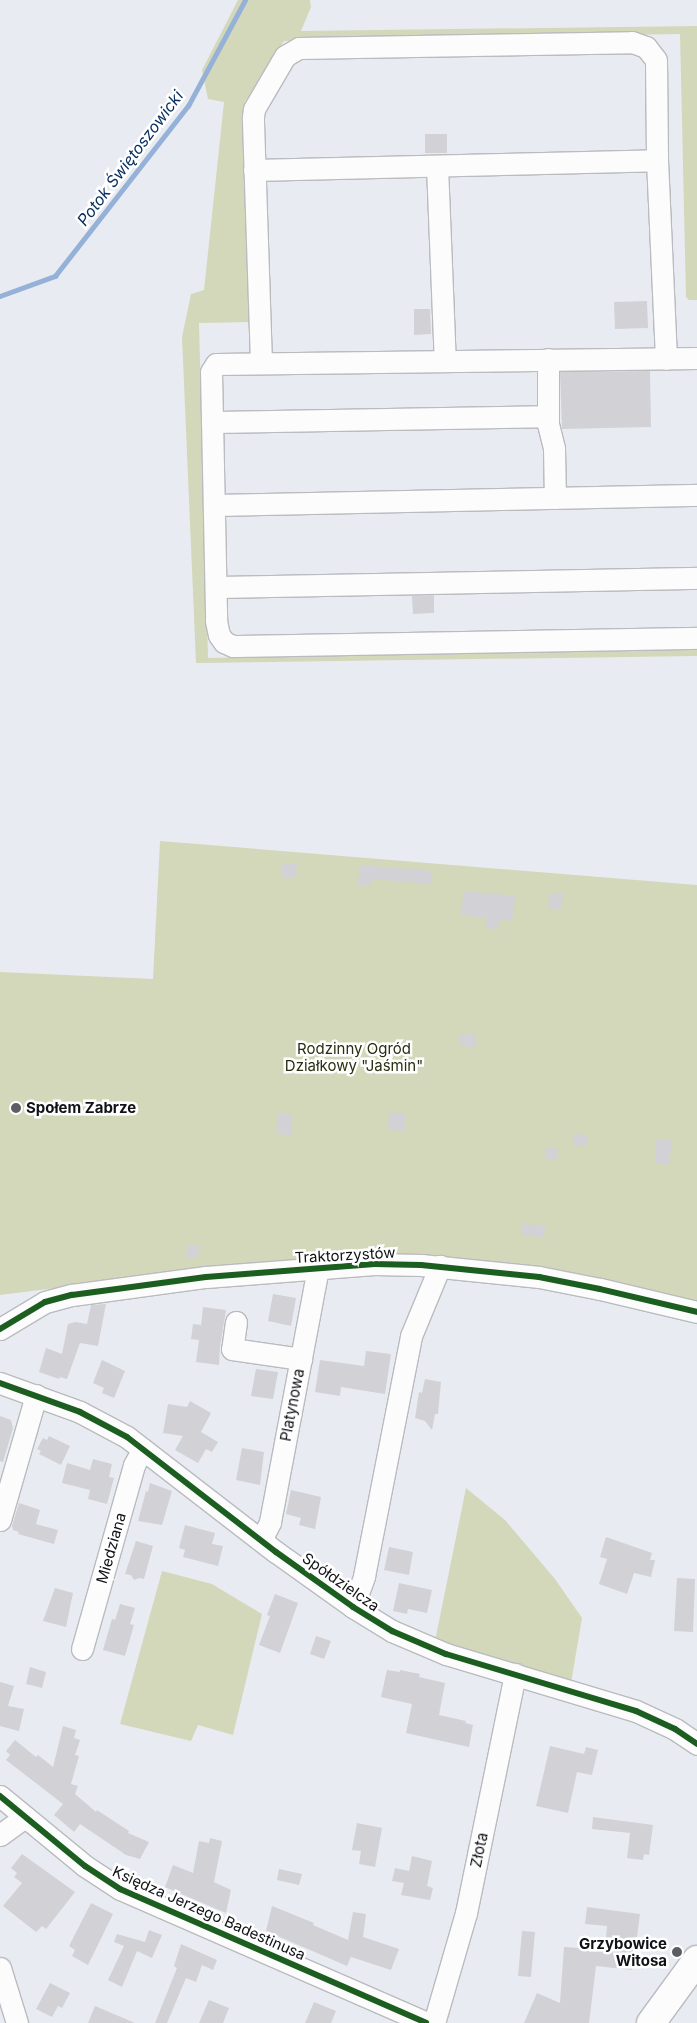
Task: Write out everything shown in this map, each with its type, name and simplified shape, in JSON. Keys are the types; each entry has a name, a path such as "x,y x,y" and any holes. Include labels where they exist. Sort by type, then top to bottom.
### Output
{"main road":[{"path":"655,2020 697,1960"}],"street":[{"path":"261,363 254,170 254,109 285,56 299,48 632,42 646,47 656,60 657,160 666,359"},
{"path":"254,170 657,160"},
{"path":"437,166 445,361"},
{"path":"697,358 216,364 211,372 216,588 219,635 224,642 233,646 697,638"},
{"path":"548,359 547,416 554,448 555,498"},
{"path":"212,422 547,416"},
{"path":"214,505 697,495"},
{"path":"216,588 697,578"},
{"name":"Traktorzystów","path":"0,1329 45,1302 72,1296 206,1278 374,1264 440,1266 548,1279 697,1312"},
{"path":"353,1607 364,1576 411,1336 440,1266"},
{"name":"Platynowa","path":"261,1540 270,1522 318,1268"},
{"path":"236,1322 232,1349 301,1359"},
{"name":"Spółdzielcza","path":"0,1383 36,1395 96,1420 143,1448 261,1540 353,1607 392,1631 429,1647 636,1711 675,1729 697,1744"},
{"path":"0,1520 36,1395"},
{"name":"Miedziana","path":"82,1649 134,1465 143,1448"},
{"name":"Złota","path":"434,2023 466,1913 515,1674"},
{"name":"Księdza Jerzego Badestinusa","path":"0,1796 85,1866 120,1889 426,2023"},
{"path":"0,1835 25,1817"},
{"path":"0,1968 17,2023"}],"green space":[{"path":"238,0 310,0 311,7 301,31 697,26 697,300 689,300 686,297 680,34 284,41 244,103 251,322 199,323 208,658 697,648 697,656 196,663 182,337 191,294 204,290 224,102 208,99 202,70"},
{"name":"Rodzinny Ogród Działkowy \"Jaśmin\"","path":"160,841 697,885 697,1303 567,1273 152,1276 0,1295 0,972 153,979"},
{"path":"466,1488 505,1520 555,1579 582,1618 571,1683 435,1641"},
{"path":"162,1571 212,1584 262,1614 233,1735 198,1725 191,1741 120,1724"}],"building":[{"path":"425,134 447,134 447,153 425,153"},
{"path":"647,301 648,328 615,329 614,302"},
{"path":"414,309 430,309 431,334 414,335"},
{"path":"650,371 651,427 562,429 560,372"},
{"path":"434,595 434,613 413,614 412,596"},
{"path":"282,863 297,863 296,878 282,878"},
{"path":"360,865 432,871 431,884 372,879 371,886 358,885"},
{"path":"464,891 515,896 512,921 499,919 498,929 486,928 487,918 461,915"},
{"path":"551,892 563,894 561,910 548,908"},
{"path":"461,1033 476,1035 475,1047 459,1046"},
{"path":"390,1112 406,1114 404,1132 387,1128"},
{"path":"278,1114 292,1114 292,1135 278,1134"},
{"path":"573,1134 588,1135 588,1146 573,1146"},
{"path":"656,1139 672,1140 669,1164 655,1164"},
{"path":"546,1147 558,1148 557,1160 545,1159"},
{"path":"522,1224 545,1226 544,1238 521,1235"},
{"path":"187,1246 199,1246 198,1258 186,1257"},
{"path":"273,1294 296,1298 291,1326 268,1321"},
{"path":"106,1304 98,1346 80,1343 67,1379 60,1377 59,1379 39,1372 46,1348 62,1354 68,1324 75,1322 87,1324 91,1305"},
{"path":"203,1307 226,1310 219,1365 196,1362 199,1340 191,1339 193,1324 201,1325"},
{"path":"366,1351 391,1354 385,1394 341,1387 340,1396 315,1392 320,1360 364,1366"},
{"path":"102,1360 125,1371 114,1398 102,1393 104,1388 93,1383"},
{"path":"256,1369 278,1372 273,1399 251,1396"},
{"path":"425,1379 441,1382 438,1414 435,1414 432,1430 425,1421 415,1418 419,1392 422,1393"},
{"path":"190,1401 211,1413 201,1432 218,1442 212,1452 206,1449 198,1463 175,1450 183,1436 163,1433 168,1404 187,1407"},
{"path":"0,1416 11,1420 13,1428 3,1462 0,1461"},
{"path":"49,1436 70,1446 61,1465 39,1454 41,1451 37,1449 43,1438 47,1440"},
{"path":"242,1448 264,1452 260,1485 236,1480"},
{"path":"93,1459 112,1464 109,1477 114,1478 107,1504 88,1499 90,1490 62,1483 67,1463 90,1470"},
{"path":"150,1483 172,1491 162,1525 138,1521"},
{"path":"291,1490 321,1497 315,1529 299,1525 301,1518 286,1514"},
{"path":"19,1503 40,1510 36,1524 58,1530 54,1544 18,1534 19,1532 13,1530 12,1526"},
{"path":"185,1525 215,1533 212,1544 223,1546 218,1566 183,1557 185,1550 179,1548"},
{"path":"606,1537 652,1553 650,1560 655,1560 651,1577 634,1573 627,1594 599,1584 607,1559 600,1557"},
{"path":"136,1541 153,1546 144,1579 134,1580 131,1575 125,1574"},
{"path":"389,1547 413,1552 409,1575 384,1570"},
{"path":"677,1578 695,1579 693,1632 674,1631"},
{"path":"399,1583 432,1590 427,1613 408,1609 407,1614 393,1611"},
{"path":"55,1588 73,1593 66,1627 43,1621"},
{"path":"275,1594 298,1603 280,1653 259,1645 270,1616 267,1615"},
{"path":"120,1604 135,1608 130,1624 134,1625 125,1656 103,1650 112,1619 115,1620"},
{"path":"316,1636 331,1641 324,1659 310,1654"},
{"path":"30,1667 46,1672 42,1688 26,1684"},
{"path":"387,1670 400,1672 400,1670 420,1674 419,1677 445,1683 439,1715 466,1721 465,1723 473,1725 469,1747 406,1733 412,1704 381,1697"},
{"path":"0,1682 14,1686 8,1706 24,1709 19,1731 0,1726"},
{"path":"63,1726 76,1730 74,1738 80,1740 75,1755 79,1756 71,1784 78,1786 75,1794 96,1812 97,1810 129,1831 128,1833 149,1842 140,1859 126,1855 80,1824 74,1832 54,1815 63,1804 6,1760 10,1755 6,1751 15,1740 36,1757 38,1755 53,1767"},
{"path":"550,1746 584,1754 586,1747 598,1750 592,1775 577,1772 568,1813 536,1806"},
{"path":"593,1817 653,1825 649,1855 644,1854 643,1860 627,1858 630,1833 592,1829"},
{"path":"357,1823 382,1828 375,1867 359,1864 361,1851 352,1850"},
{"path":"210,1838 222,1841 214,1882 231,1890 226,1913 165,1887 173,1865 193,1873 199,1841 209,1843"},
{"path":"22,1854 75,1892 46,1929 42,1926 36,1932 3,1906 22,1883 14,1877 17,1873 11,1868"},
{"path":"412,1856 432,1861 427,1886 433,1888 430,1900 401,1895 404,1883 392,1881 395,1868 409,1871"},
{"path":"279,1869 302,1874 299,1885 277,1880"},
{"path":"91,1903 113,1914 88,1965 72,1956 75,1950 69,1946"},
{"path":"272,1906 314,1923 313,1925 348,1940 353,1912 366,1914 363,1937 399,1949 391,1970 351,1957 347,1966 266,1931"},
{"path":"587,1907 640,1914 637,1937 635,1937 632,1970 596,1966 589,2023 524,2023 537,1993 560,2003 564,1947 605,1950 607,1926 585,1924"},
{"path":"149,1930 162,1935 152,1958 137,1951 122,1987 108,1980 124,1946 114,1942 117,1934 145,1942"},
{"path":"522,1931 535,1932 531,1977 518,1976"},
{"path":"181,1944 217,1960 213,1970 202,1965 196,1982 186,1978 167,2023 155,2023 177,1968 174,1966"},
{"path":"50,1983 70,1993 62,2008 58,2006 52,2017 36,2009"},
{"path":"209,2000 229,2008 223,2023 199,2023"},
{"path":"314,2002 336,2011 331,2023 305,2023"},
{"path":"95,2006 135,2023 88,2023"}],"waterway":[{"name":"Potok Świętoszowicki","path":"0,296 55,276 188,106 245,0"}],"cycle path":[{"path":"0,1329 45,1302 72,1295 206,1277 374,1264 421,1265 539,1277 697,1312"},
{"path":"0,1383 80,1412 127,1437 276,1552 353,1607 392,1631 446,1654 636,1711 675,1729 697,1744"},
{"path":"0,1796 85,1866 120,1889 426,2023"}],"place":[{"name":"Społem Zabrze","path":"16,1108"},
{"name":"Grzybowice Witosa","path":"677,1952"}]}
